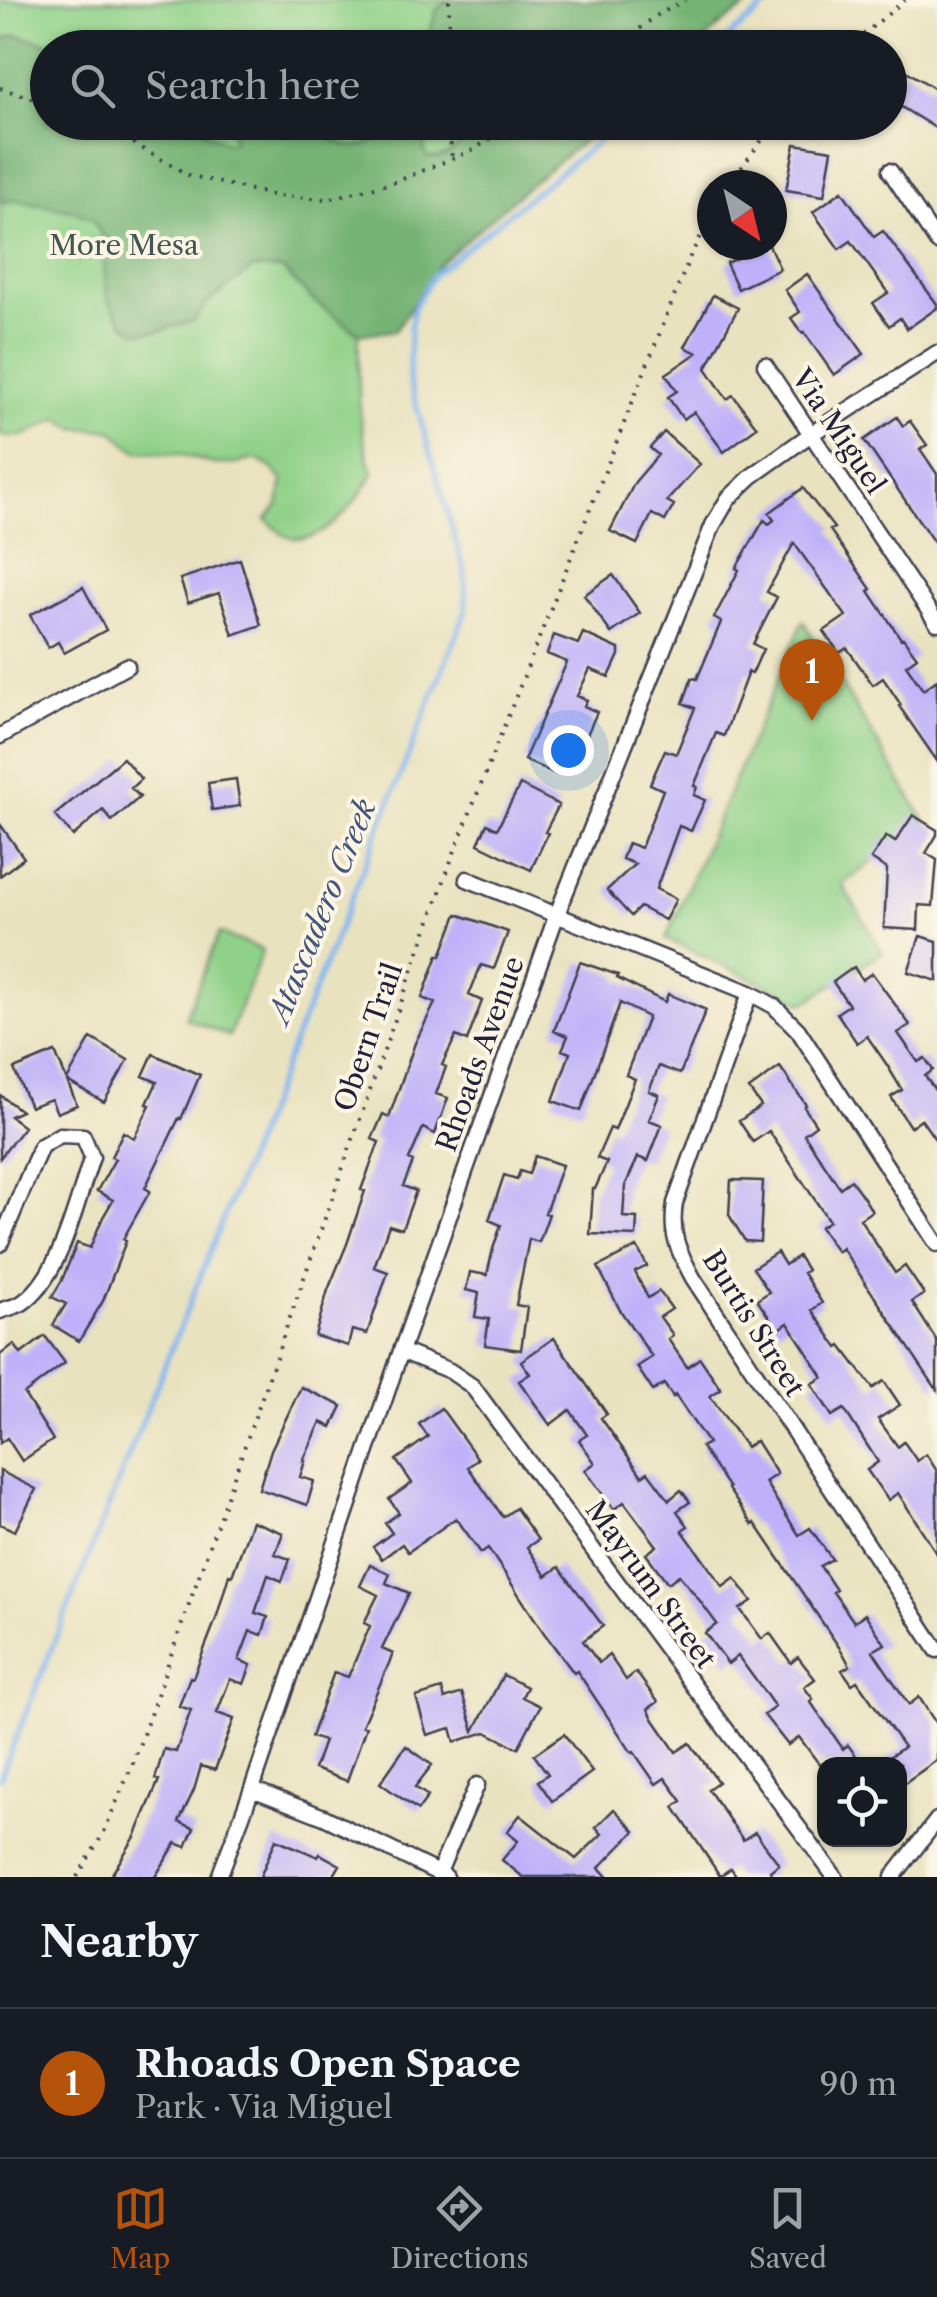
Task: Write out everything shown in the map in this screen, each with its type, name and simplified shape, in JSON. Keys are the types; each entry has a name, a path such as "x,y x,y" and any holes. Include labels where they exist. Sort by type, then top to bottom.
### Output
{"street":[{"path":"890,171 937,242"},
{"name":"Rhoads Avenue","path":"219,1877 557,914 713,525 728,499 752,476 937,353"},
{"name":"Via Miguel","path":"765,366 937,624"},
{"path":"0,736 127,666"},
{"path":"468,879 774,1006 798,1030 937,1244"},
{"name":"Burtis Street","path":"750,993 675,1202 671,1226 693,1278 937,1650"},
{"path":"0,1244 40,1146 60,1135 83,1136 92,1157 57,1255 38,1290 19,1305 0,1310"},
{"name":"Mayrum Street","path":"401,1351 450,1371 472,1386 835,1877"},
{"path":"252,1789 324,1817 442,1874 477,1785"},
{"path":"893,1877 937,1820"}],"path":[{"path":"449,0 449,30"},
{"path":"638,30 686,0"},
{"path":"869,30 905,0"},
{"path":"0,88 30,97"},
{"path":"128,140 188,175 276,196 328,199 395,182 472,151 489,140"},
{"path":"450,140 452,159"},
{"path":"741,170 762,140"},
{"name":"Obern Trail","path":"78,1877 134,1763 452,858 697,243"}],"green space":[{"name":"More Mesa","path":"0,0 728,0 688,30 30,30 30,140 541,140 302,288 359,334 361,422 373,473 348,509 324,530 297,539 284,535 266,520 278,505 283,481 271,467 256,459 214,464 178,454 138,451 112,430 73,428 59,418 23,436 0,436"},
{"path":"448,0 757,0 716,30 431,30 436,11"},
{"path":"17,35 30,38 30,140 336,140 362,146 374,140 423,140 426,157 435,158 455,150 462,140 585,140 440,263 395,331 359,334 313,300 282,269 253,268 207,303 194,321 155,332 136,331 124,324 107,298 101,234 92,219 72,210 18,200 0,202 0,40"},
{"path":"803,621 925,821 842,885 883,952 804,1003 666,939"},
{"path":"219,933 263,950 229,1036 185,1018"}],"building":[{"path":"907,71 937,90 937,129 907,110"},
{"path":"795,144 832,150 824,196 787,190"},
{"path":"842,191 874,237 883,231 937,304 937,308 907,329 900,318 889,326 873,303 888,293 851,241 839,249 813,212"},
{"path":"776,260 780,269 738,289 726,263"},
{"path":"807,274 864,354 834,375 791,318 800,312 785,290"},
{"path":"713,295 738,308 706,368 727,399 733,395 757,427 724,452 694,412 683,419 668,397 677,391 666,374 697,353 685,347"},
{"path":"897,417 903,426 910,421 927,445 920,449 937,474 937,547 864,440"},
{"path":"664,432 700,464 667,501 674,505 665,521 652,514 637,544 610,531 635,482 658,455 650,448"},
{"path":"803,488 834,528 830,530 869,591 917,657 906,665 923,690 937,680 937,761 883,678 873,685 847,648 839,653 824,631 846,616 794,543 767,592 777,597 753,644 763,649 752,674 748,672 724,736 716,733 694,786 694,795 705,800 691,831 679,826 656,889 676,899 665,920 640,907 631,916 607,890 635,864 622,859 628,843 641,848 663,790 650,784 665,750 676,754 695,708 683,703 721,622 714,618 739,570 736,568 764,520 769,524 774,520 769,513"},
{"path":"240,559 261,625 233,635 219,593 188,603 180,579"},
{"path":"613,575 640,613 611,633 584,595"},
{"path":"83,587 106,630 64,653 58,642 48,648 30,615"},
{"path":"583,633 619,649 619,655 609,677 590,669 577,696 587,700 584,706 597,712 579,753 568,748 556,774 524,760 567,662 547,654 554,635 578,644"},
{"path":"123,758 141,779 131,788 140,797 112,821 103,810 73,836 55,815"},
{"path":"236,779 240,806 212,810 208,783"},
{"path":"520,785 559,805 531,870 478,844 487,824 497,829"},
{"path":"913,815 937,830 926,853 937,860 933,906 919,905 918,930 884,928 887,869 871,859 886,836 895,842"},
{"path":"0,824 24,858 0,876"},
{"path":"457,914 508,932 494,969 481,965 469,995 482,1001 467,1041 456,1036 442,1065 446,1067 436,1094 448,1098 435,1134 423,1128 409,1160 413,1162 403,1186 416,1191 402,1229 389,1225 374,1267 388,1272 367,1334 352,1330 348,1346 315,1336 365,1191 361,1190 379,1142 372,1139 383,1114 389,1117 415,1043 435,1003 422,998"},
{"path":"920,936 937,941 937,981 908,972"},
{"path":"580,962 618,975 617,978 665,1002 668,994 706,1010 680,1074 659,1066 649,1091 659,1095 649,1120 662,1125 648,1161 638,1157 625,1186 623,1217 637,1218 636,1236 590,1234 593,1189 607,1162 597,1158 610,1128 615,1130 635,1079 626,1075 648,1017 620,1003 581,1111 553,1101 570,1053 562,1050 568,1036 554,1031"},
{"path":"854,967 862,980 872,973 910,1025 898,1033 918,1062 925,1058 933,1070 925,1076 937,1093 937,1142 921,1119 910,1127 891,1097 902,1090 887,1065 867,1036 857,1043 837,1013 849,1005 833,982"},
{"path":"91,1038 128,1060 104,1102 67,1081 77,1105 57,1113 51,1099 30,1107 14,1069 55,1052 67,1080"},
{"path":"153,1054 200,1075 145,1188 150,1191 123,1239 126,1241 103,1301 79,1341 53,1325 66,1304 52,1297 77,1243 90,1248 113,1200 97,1191 115,1159 111,1157 123,1132 134,1138 150,1105 147,1104 157,1082 143,1076"},
{"path":"780,1067 816,1125 804,1134 840,1188 851,1180 864,1198 872,1211 860,1219 895,1273 905,1266 924,1294 912,1302 937,1341 937,1390 842,1248 837,1252 820,1227 829,1221 769,1131 753,1142 739,1121 761,1106 749,1089"},
{"path":"0,1095 21,1111 10,1116 24,1127 0,1158"},
{"path":"535,1156 562,1165 539,1242 529,1239 516,1305 527,1307 521,1350 485,1345 489,1319 475,1317 479,1293 466,1290 470,1272 487,1275 501,1225 489,1220 504,1175 517,1179 520,1171 529,1174"},
{"path":"731,1180 763,1181 760,1242 745,1241 729,1215"},
{"path":"637,1247 647,1266 635,1272 648,1298 659,1291 672,1309 660,1317 673,1335 668,1339 687,1367 700,1358 721,1389 710,1396 746,1447 756,1441 777,1474 765,1482 799,1535 810,1528 832,1559 820,1566 836,1590 833,1592 854,1622 865,1614 885,1644 873,1651 909,1705 919,1697 937,1725 937,1760 907,1781 907,1757 889,1757 904,1747 857,1681 852,1684 842,1670 850,1666 843,1653 701,1447 708,1443 675,1395 664,1384 653,1391 637,1367 652,1357 620,1310 598,1267"},
{"path":"777,1252 785,1265 798,1256 807,1270 803,1273 822,1303 812,1310 838,1348 841,1346 873,1388 884,1381 900,1405 878,1419 898,1447 904,1442 917,1461 926,1454 937,1471 937,1554 898,1493 888,1500 867,1470 878,1462 844,1409 832,1416 812,1384 823,1377 788,1323 778,1330 757,1300 769,1292 753,1268"},
{"path":"45,1336 65,1363 24,1394 53,1440 22,1461 7,1438 0,1443 0,1355 14,1344 21,1354"},
{"path":"554,1338 607,1414 601,1418 642,1476 648,1472 669,1500 681,1490 690,1502 677,1511 688,1526 682,1530 723,1587 735,1578 752,1601 740,1609 762,1639 770,1633 791,1663 798,1657 815,1679 804,1687 813,1699 810,1701 843,1749 848,1745 857,1757 817,1757 817,1761 799,1737 788,1745 764,1715 775,1707 738,1656 728,1664 705,1633 717,1624 679,1575 668,1583 646,1554 657,1546 624,1502 614,1509 585,1470 595,1463 579,1440 587,1435 570,1410 550,1425 519,1381 530,1374 521,1361"},
{"path":"301,1387 342,1406 332,1427 321,1422 303,1461 300,1477 314,1481 307,1505 259,1489 271,1450"},
{"path":"441,1408 478,1459 468,1467 503,1517 516,1508 538,1540 527,1547 546,1576 559,1567 603,1626 583,1641 599,1663 609,1655 626,1680 636,1672 658,1702 648,1709 654,1720 676,1752 690,1743 718,1782 708,1789 743,1840 755,1832 779,1864 770,1871 774,1877 737,1877 731,1868 720,1876 674,1807 682,1801 665,1778 656,1784 577,1671 574,1673 544,1633 488,1548 481,1553 456,1518 408,1552 402,1544 382,1559 373,1547 392,1533 385,1523 399,1513 389,1499 412,1483 396,1460 428,1437 419,1424"},
{"path":"0,1471 36,1489 15,1531 0,1524"},
{"path":"252,1521 283,1533 275,1554 290,1559 282,1581 268,1575 255,1613 268,1617 262,1635 250,1631 239,1660 251,1665 244,1684 230,1679 217,1713 234,1719 215,1770 201,1766 179,1822 194,1828 186,1847 176,1843 155,1877 110,1877 135,1837 159,1780 155,1779 164,1749 176,1752 191,1710 179,1706"},
{"path":"370,1565 390,1574 386,1583 409,1593 382,1649 393,1654 362,1726 366,1727 347,1781 314,1769 324,1741 311,1737 334,1672 348,1677 370,1626 364,1623 378,1595 360,1586"},
{"path":"503,1675 527,1687 522,1697 540,1706 518,1748 486,1732 455,1742 451,1728 427,1735 416,1697 442,1689 445,1699 462,1693 474,1731"},
{"path":"564,1734 592,1772 552,1801 538,1781 548,1774 534,1755"},
{"path":"406,1746 432,1765 415,1787 428,1796 418,1810 380,1783"},
{"path":"614,1809 635,1831 599,1868 608,1877 523,1877 502,1860 518,1841 507,1832 520,1815 576,1859 602,1834 596,1827"},
{"path":"276,1839 340,1865 333,1877 260,1877"}],"waterway":[{"name":"Atascadero Creek","path":"737,30 774,0"},
{"name":"Atascadero Creek","path":"0,1778 466,611 465,573 409,380 414,307 434,274 600,140"}],"place":[{"name":"Rhoads Open Space","path":"812,721"}]}
